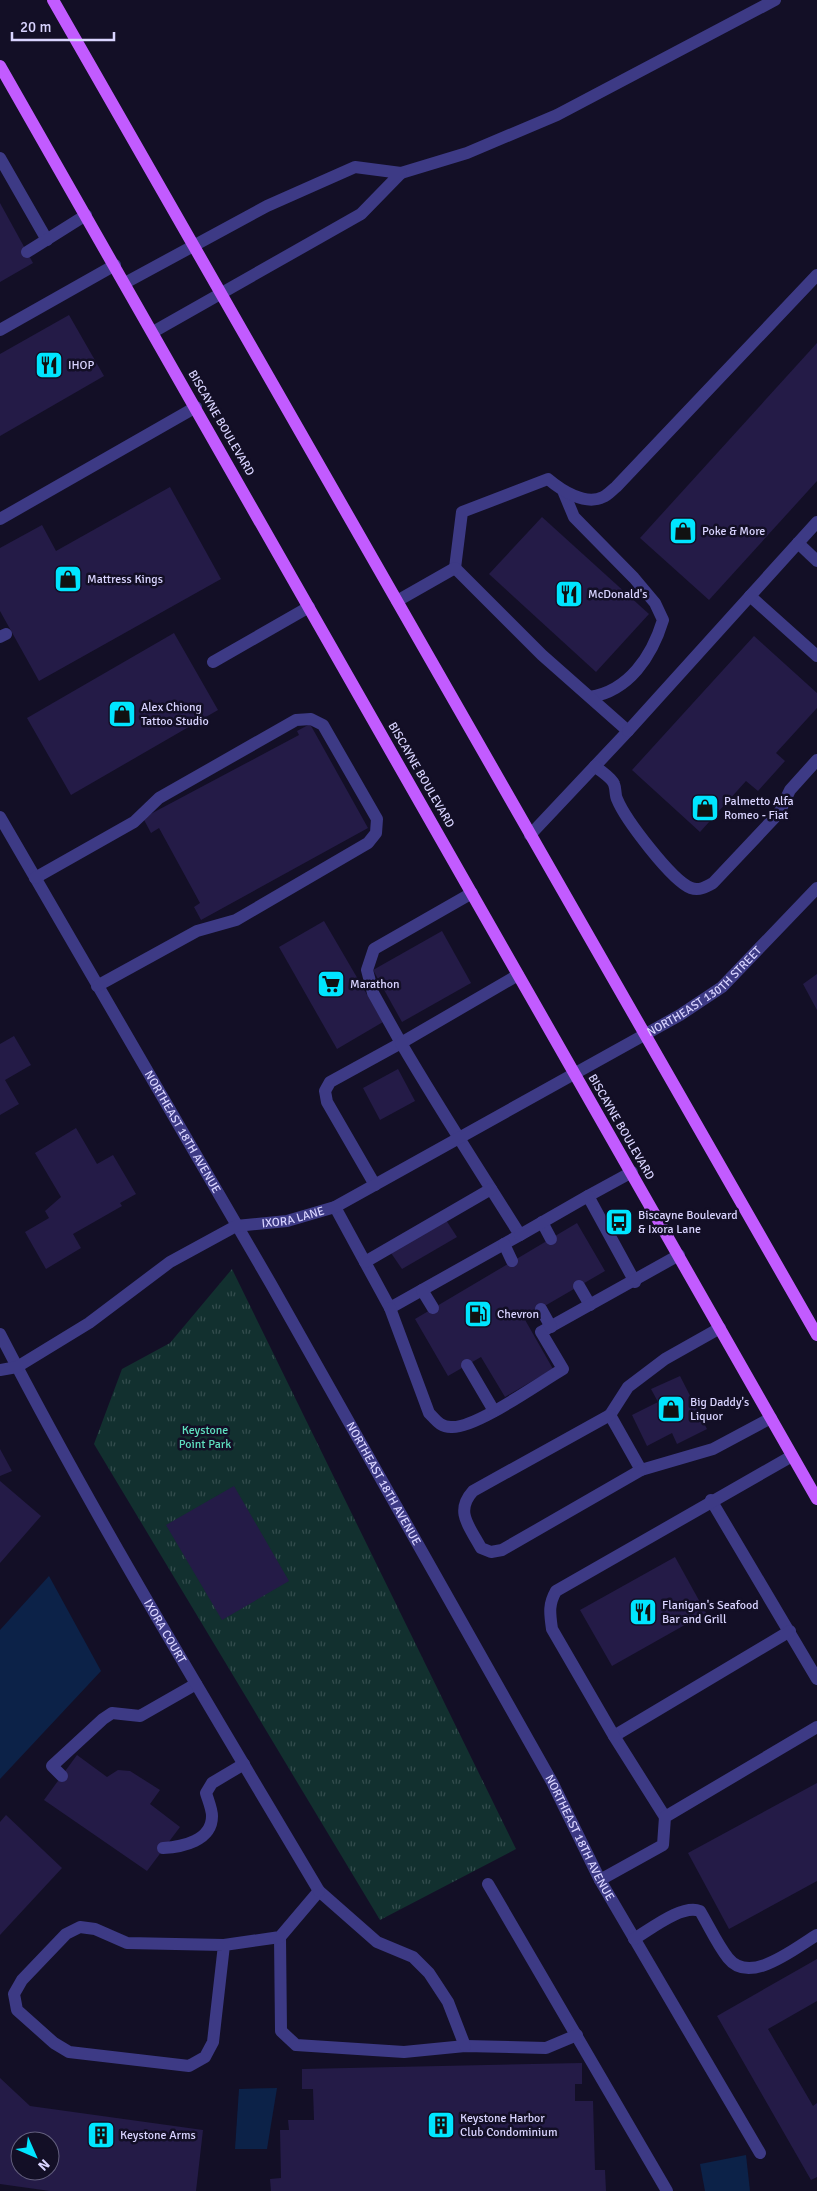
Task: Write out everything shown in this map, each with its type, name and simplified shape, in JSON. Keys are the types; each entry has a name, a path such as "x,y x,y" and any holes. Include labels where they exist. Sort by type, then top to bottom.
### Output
{"main road":[{"path":"53,0 817,1335"},
{"name":"BISCAYNE BOULEVARD","path":"0,66 125,282 817,1499"}],"street":[{"path":"125,282 267,206 355,167 401,173 467,153 557,115 775,0"},
{"path":"0,158 47,240"},
{"path":"153,332 361,214 401,173"},
{"path":"27,252 86,215"},
{"path":"0,330 115,265"},
{"path":"564,493 589,499 602,498 616,487 817,275"},
{"path":"0,519 196,407"},
{"path":"455,568 462,512 548,479 564,493 574,517 634,578 655,603 663,620 656,644 631,677 607,695 590,697"},
{"path":"530,835 628,731 817,522"},
{"path":"798,543 817,561"},
{"path":"397,601 455,568"},
{"path":"455,568 542,655 628,731"},
{"path":"750,596 817,656"},
{"path":"213,662 309,607"},
{"path":"35,878 134,822 159,798 296,720 312,718 323,725 377,819 376,833 368,843 236,920 197,931 97,986"},
{"path":"595,766 614,783 616,798 626,815 656,855 681,882 692,888 703,889 713,883 779,813 790,790 817,760"},
{"name":"NORTHEAST 18TH AVENUE","path":"0,817 236,1226 552,1782 600,1880 760,2153"},
{"name":"NORTHEAST 130TH STREET","path":"574,1072 644,1035 722,988 817,888"},
{"path":"472,893 374,949 366,970 373,994 401,1043 457,1138 520,1235"},
{"path":"375,1185 327,1102 325,1091 330,1082 518,975"},
{"name":"IXORA LANE","path":"17,1367 89,1323 170,1262 236,1226 287,1221 335,1207 574,1072"},
{"path":"390,1308 632,1172"},
{"path":"365,1262 491,1189"},
{"path":"588,1196 635,1282"},
{"path":"335,1207 390,1308 429,1413 440,1425 458,1427 494,1411 563,1369 541,1332 635,1282 678,1255"},
{"path":"542,1222 551,1239"},
{"path":"504,1244 512,1261"},
{"path":"579,1286 590,1306"},
{"path":"422,1290 433,1308"},
{"path":"540,1309 551,1327"},
{"path":"720,1328 665,1358 628,1387 610,1415 473,1492 464,1501 463,1513 481,1548 491,1552 502,1550 641,1470 713,1449 771,1418"},
{"name":"IXORA COURT","path":"0,1334 137,1585 320,1892 377,1942 413,1957 429,1973 448,2002 465,2046"},
{"path":"467,1365 494,1411"},
{"path":"0,1370 17,1367"},
{"path":"610,1415 641,1470"},
{"path":"600,1880 663,1845 665,1817 614,1736 552,1629 549,1611 550,1601 556,1591 711,1500 792,1456"},
{"path":"711,1500 817,1679"},
{"path":"614,1736 790,1631"},
{"path":"62,1776 52,1766 103,1719 112,1713 140,1716 196,1684"},
{"path":"665,1817 817,1727"},
{"path":"163,1848 182,1847 197,1840 208,1829 212,1817 206,1793 212,1783 244,1764"},
{"path":"488,1884 667,2191"},
{"path":"224,1946 213,2042 205,2057 189,2066 68,2052 54,2043 17,2010 14,1994 22,1980 66,1934 80,1927 95,1930 128,1943 224,1946 280,1936 320,1892"},
{"path":"634,1939 683,1910 693,1908 700,1911 729,1958 745,1969 759,1968 817,1935"},
{"path":"280,1936 281,2031 296,2045 404,2052 465,2046 546,2048 577,2035"}],"green space":[{"name":"Keystone Point Park","path":"232,1269 516,1849 380,1920 94,1444 122,1369 170,1343"}],"water":[{"path":"49,1576 101,1671 0,1779 0,1630"},
{"path":"277,2088 267,2149 235,2149 239,2089"},
{"path":"746,2155 750,2191 705,2191 700,2164"}],"building":[{"path":"0,203 33,263 0,282"},
{"name":"IHOP","path":"69,315 104,376 0,436 0,354"},
{"path":"817,343 817,481 709,600 640,538"},
{"path":"170,487 221,579 39,681 0,611 0,548 42,525 56,551"},
{"name":"McDonald's","path":"542,517 649,614 596,672 489,574"},
{"name":"Alex Chiong Tattoo Studio","path":"174,633 218,710 71,795 27,718"},
{"path":"754,636 817,693 817,708 776,753 785,761 758,791 746,781 700,832 632,770"},
{"path":"310,724 368,828 201,920 194,907 200,903 159,828 151,833 143,818 299,735 297,731"},
{"name":"Marathon","path":"324,921 383,1022 337,1049 279,947"},
{"name":"Marathon","path":"442,931 471,983 402,1022 373,970"},
{"path":"817,974 817,1010 803,984"},
{"path":"14,1036 31,1065 5,1080 19,1104 0,1115 0,1044"},
{"path":"398,1069 415,1101 380,1120 363,1088"},
{"path":"76,1128 97,1164 113,1155 136,1194 120,1203 122,1206 73,1234 81,1248 46,1269 25,1232 49,1218 45,1211 61,1197 35,1153"},
{"path":"446,1220 457,1237 402,1269 391,1253"},
{"name":"Chevron","path":"577,1223 605,1271 524,1318 553,1369 505,1397 481,1357 448,1376 415,1319"},
{"name":"Big Daddy's Liquor","path":"680,1376 707,1429 677,1444 672,1433 647,1446 632,1415 658,1402 651,1389"},
{"path":"0,1449 12,1471 0,1476"},
{"path":"0,1481 41,1516 0,1563"},
{"path":"234,1486 289,1581 222,1620 166,1525"},
{"name":"Flanigan's Seafood Bar and Grill","path":"675,1557 706,1613 612,1666 580,1610"},
{"path":"77,1755 107,1777 118,1770 130,1771 160,1790 150,1804 180,1827 147,1871 44,1800"},
{"path":"817,1783 817,1881 729,1929 688,1853"},
{"path":"6,1815 62,1868 0,1935 0,1822"},
{"path":"817,1959 817,2001 768,2029 813,2106 817,2103 817,2177 811,2180 717,2016"},
{"name":"Keystone Harbor Club Condominium","path":"582,2063 582,2084 575,2084 575,2101 593,2101 595,2170 605,2170 606,2191 271,2191 270,2179 281,2178 280,2130 289,2130 288,2120 314,2120 313,2089 302,2089 302,2069"},
{"name":"Keystone Arms","path":"0,2078 30,2106 203,2130 196,2191 50,2191 0,2184"}],"place":[{"name":"IHOP","path":"49,365"},
{"name":"Poke & More","path":"683,531"},
{"name":"Mattress Kings","path":"68,579"},
{"name":"McDonald's","path":"569,594"},
{"name":"Alex Chiong Tattoo Studio","path":"122,714"},
{"name":"Palmetto Alfa Romeo - Fiat","path":"705,808"},
{"name":"Marathon","path":"331,984"},
{"name":"Biscayne Boulevard & Ixora Lane","path":"619,1222"},
{"name":"Chevron","path":"478,1314"},
{"name":"Big Daddy's Liquor","path":"671,1409"},
{"name":"Flanigan's Seafood Bar and Grill","path":"643,1612"},
{"name":"Keystone Harbor Club Condominium","path":"441,2125"},
{"name":"Keystone Arms","path":"101,2135"}]}
